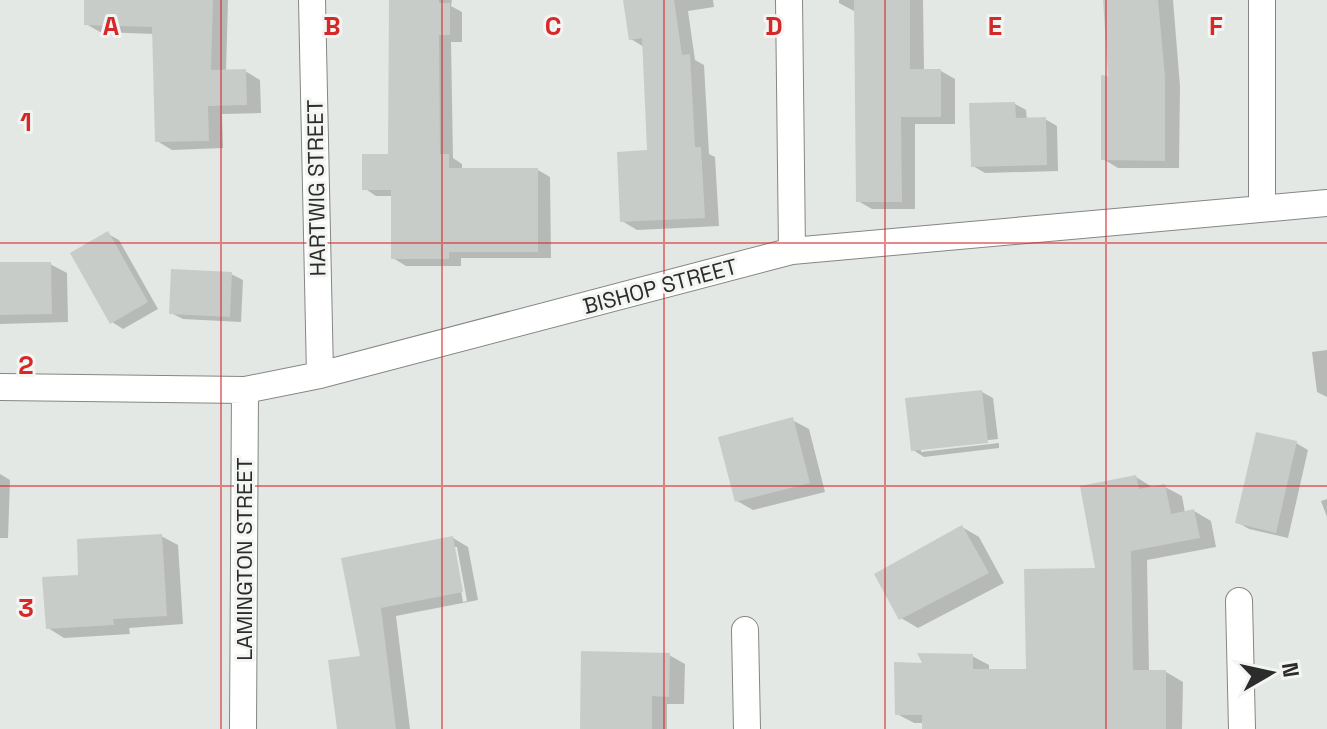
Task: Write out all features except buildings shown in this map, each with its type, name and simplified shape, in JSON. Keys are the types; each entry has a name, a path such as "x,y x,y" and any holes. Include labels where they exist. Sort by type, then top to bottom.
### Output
{"street":[{"name":"HARTWIG STREET","path":"312,0 320,375"},
{"path":"789,0 792,251"},
{"path":"1262,0 1262,207"},
{"name":"BISHOP STREET","path":"0,387 245,390 320,375 792,251 1327,203"},
{"name":"LAMINGTON STREET","path":"243,729 245,390"},
{"path":"1239,601 1242,729"},
{"path":"745,630 747,729"}]}
